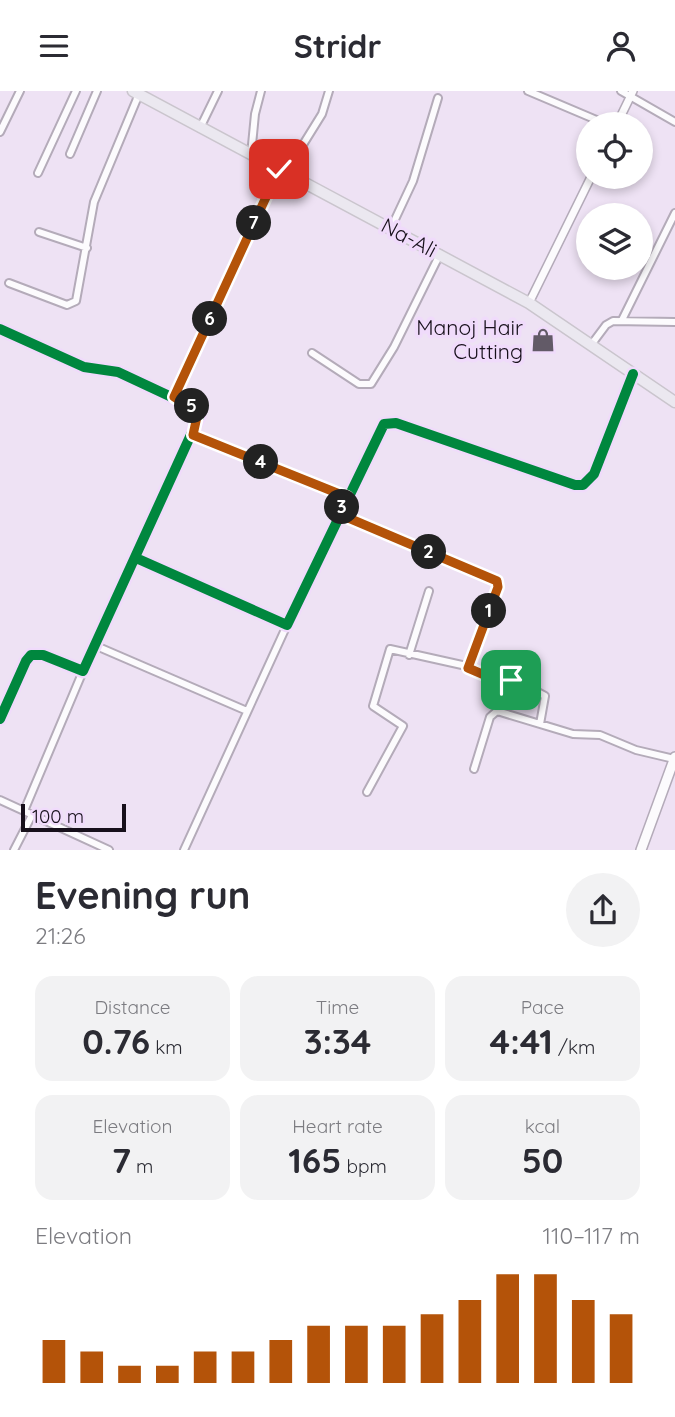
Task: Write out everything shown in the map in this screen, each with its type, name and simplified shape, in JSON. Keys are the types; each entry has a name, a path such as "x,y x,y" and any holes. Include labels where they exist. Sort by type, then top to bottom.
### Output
{"main road":[{"name":"Na-Ali","path":"136,92 529,303 675,403"},
{"path":"641,850 675,758"}],"street":[{"path":"0,132 20,91"},
{"path":"38,173 76,91"},
{"path":"70,154 97,91"},
{"path":"200,128 218,91"},
{"path":"251,155 255,114 261,91"},
{"path":"174,397 283,171 322,114 329,91"},
{"path":"528,91 578,112"},
{"path":"621,91 631,94 675,122"},
{"path":"9,283 72,305 78,295 98,191 136,92"},
{"path":"623,112 631,94"},
{"path":"391,228 413,181 438,97"},
{"path":"529,303 585,189"},
{"path":"622,320 675,213"},
{"path":"39,232 87,248"},
{"path":"312,353 359,384 371,384 389,356 440,254"},
{"path":"591,345 606,325 622,320 675,321"},
{"path":"0,329 84,367 118,372 174,397 198,412 193,435 94,645 24,811"},
{"path":"184,850 380,430 390,422 575,485 583,485 594,474 633,374"},
{"path":"193,435 347,497"},
{"path":"339,514 497,581 498,587 468,668"},
{"path":"136,558 287,625"},
{"path":"409,655 429,591"},
{"path":"94,645 247,711"},
{"path":"367,792 403,726 373,706 386,654 390,649 468,668 496,680 519,681 545,696 540,725"},
{"path":"0,719 31,655 43,655 83,671"},
{"path":"474,769 493,714 503,712 573,734 600,735 636,750 675,758"},
{"path":"0,800 109,850"},
{"path":"14,850 32,815"}],"cycle path":[{"path":"0,329 84,367 118,372 195,408 199,417 83,671 43,655 31,655 0,719"},
{"path":"136,558 287,625 384,424 396,423 575,485 583,485 594,474 633,374"}],"place":[{"name":"Manoj Hair Cutting","path":"543,340"}],"route":[{"path":"279,169 174,397 198,412 198,424 193,435 347,497 339,514 497,581 498,587 468,668 496,680 511,680"}]}
